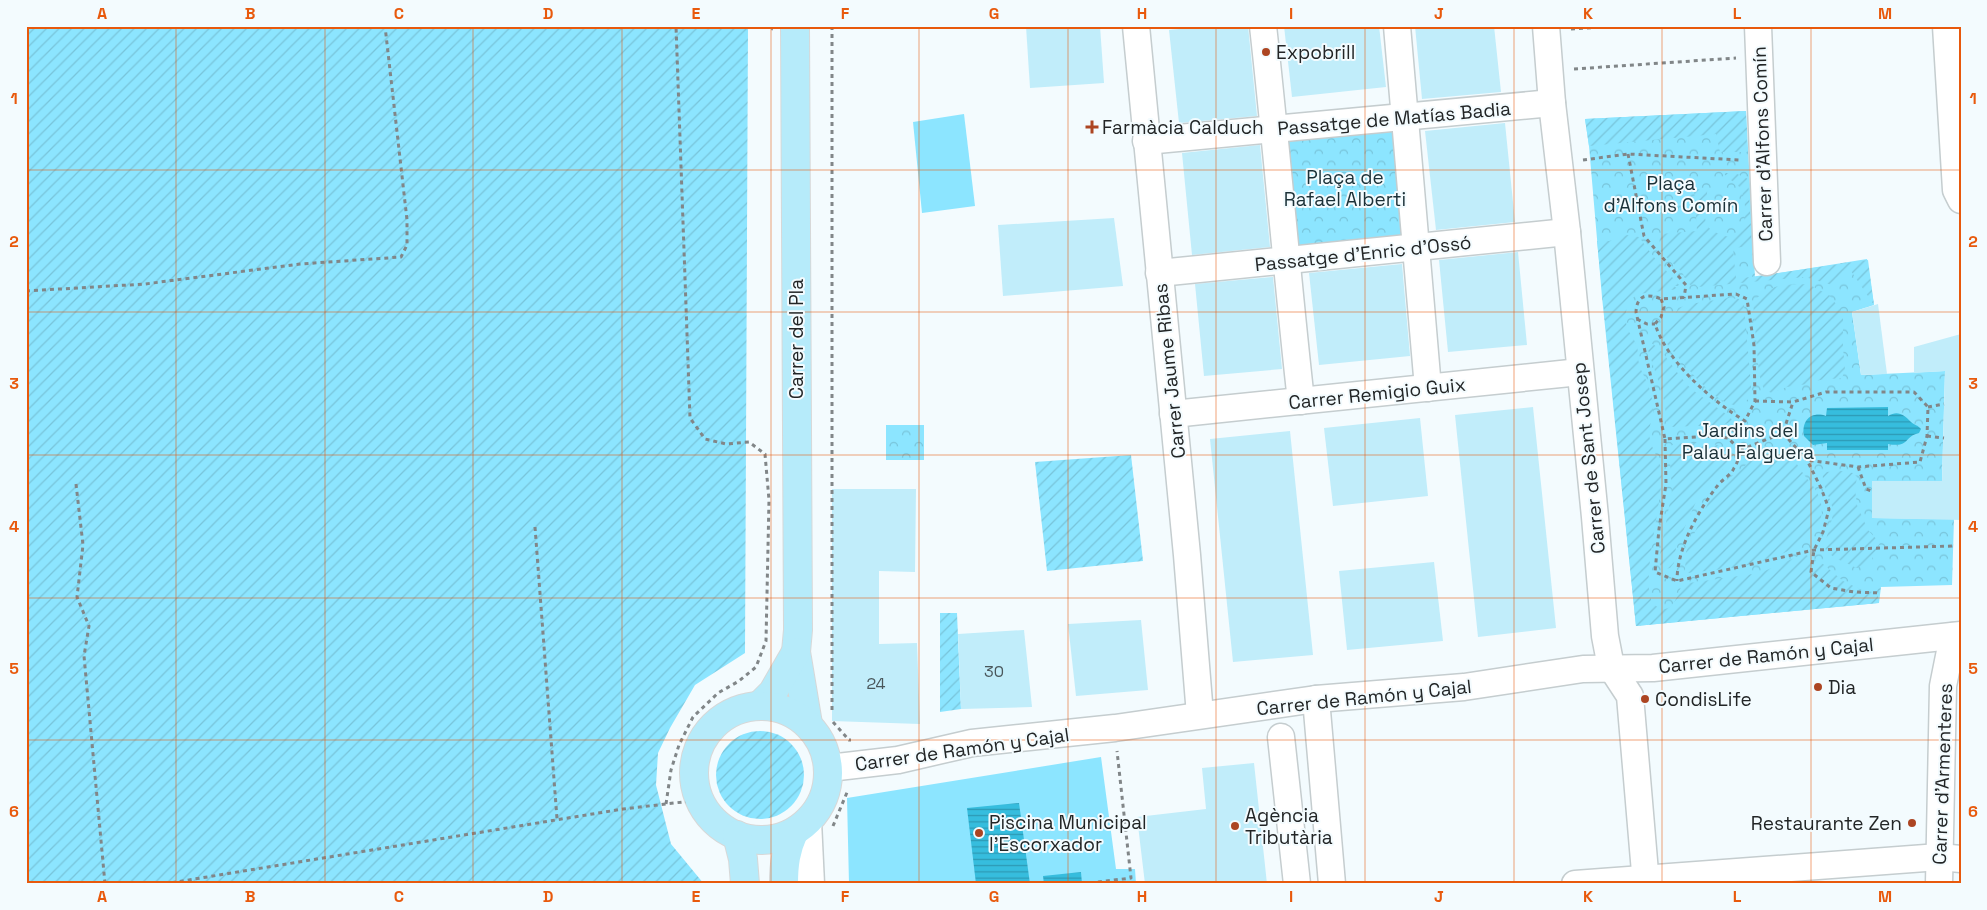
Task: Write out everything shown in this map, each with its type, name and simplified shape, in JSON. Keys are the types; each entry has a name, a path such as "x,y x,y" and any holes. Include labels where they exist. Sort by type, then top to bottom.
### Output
{"main road":[{"name":"Carrer del Pla","path":"795,26 798,630 796,652 808,724"},
{"name":"Carrer del Pla","path":"760,705 773,692 796,652"},
{"path":"784,884 786,855 811,827 827,788 828,768 826,754 821,741 808,724 789,711 774,706 760,705 741,708 724,716 704,737 694,763 694,782 705,810 715,821 737,835 751,839 766,840 811,827"},
{"path":"737,835 743,859 745,884"}],"street":[{"name":"Carrer Jaume Ribas","path":"1136,26 1174,414 1200,715"},
{"path":"1263,26 1285,260 1301,401"},
{"path":"1397,26 1428,388"},
{"name":"Carrer de Sant Josep","path":"1546,26 1552,103 1567,232 1595,517 1605,636 1611,667 1630,696 1646,881"},
{"name":"Carrer d'Alfons Comín","path":"1758,26 1766,262"},
{"path":"1946,26 1956,190 1961,200"},
{"name":"Passatge de Matías Badia","path":"1146,141 1552,103"},
{"name":"Passatge d'Enric d'Ossó","path":"1159,273 1567,232"},
{"name":"Carrer Remigio Guix","path":"1174,414 1580,372"},
{"name":"Carrer de Ramón y Cajal","path":"828,768 898,760 972,743 1114,728 1316,699 1464,687 1583,669 1611,667 1653,668 1957,636"},
{"name":"Carrer d'Armenteres","path":"1939,884 1950,858 1943,686 1957,636"},
{"name":"Carrer de Ramón y Cajal","path":"1900,641 1946,672"},
{"path":"1316,699 1332,884"},
{"path":"1281,737 1297,884"},
{"path":"811,827 811,884"},
{"path":"1574,884 1646,881 1950,858"}],"path":[{"path":"26,291 145,284 300,264 401,257 407,245 407,220 385,26"},
{"path":"666,804 679,745 694,717 718,693 739,682 756,667 766,641 769,500 765,454 749,442 726,444 705,439 690,418 676,26"},
{"path":"832,26 832,721 849,740 856,740"},
{"path":"1571,29 1617,26"},
{"path":"1574,69 1759,57"},
{"path":"1583,160 1628,154 1747,160 1763,159"},
{"path":"1628,154 1644,236 1686,285 1684,298"},
{"path":"1728,438 1734,429 1745,421 1755,401 1754,345 1747,300 1736,294 1661,299 1651,295 1643,297 1637,303 1637,319 1665,439 1666,484 1655,572 1677,581 1814,550 1953,546"},
{"path":"1637,319 1647,324 1655,324 1661,317 1664,307 1661,299"},
{"path":"1655,324 1658,333 1676,363 1732,413 1745,421"},
{"path":"1755,401 1793,402 1826,392 1914,392 1928,407 1927,436 1920,462 1858,468 1807,460"},
{"path":"1784,433 1793,402"},
{"path":"1928,407 1944,404"},
{"path":"1740,450 1784,433"},
{"path":"1784,433 1807,460 1829,509 1823,532 1814,550 1811,572 1831,588 1854,592 1881,593"},
{"path":"1665,439 1710,436 1728,438 1740,450"},
{"path":"1927,436 1944,438"},
{"path":"1677,581 1677,570 1688,536 1701,510 1718,485 1735,468 1740,450"},
{"path":"1858,468 1866,489 1872,491"},
{"path":"76,484 83,545 78,597 89,626 84,656 105,884"},
{"path":"535,527 557,820"},
{"path":"1090,883 1131,878 1114,728"},
{"path":"811,827 866,771 865,763"},
{"path":"164,884 623,809 700,800"}],"green space":[{"path":"26,26 748,26 745,653 695,685 658,753 656,785 671,844 704,884 26,884"},
{"name":"Jardins del Palau Falguera","path":"1746,111 1755,277 1867,259 1874,305 1852,312 1861,375 1945,371 1942,481 1873,482 1872,518 1954,519 1952,585 1881,587 1879,603 1636,626 1585,119"},
{"path":"1746,111 1747,152 1720,152 1716,134 1589,146 1585,119"},
{"path":"964,114 975,206 922,213 913,122"},
{"name":"Plaça de Rafael Alberti","path":"1396,127 1406,238 1293,249 1283,138"},
{"path":"1724,173 1735,173 1748,179 1752,246 1733,248 1736,279 1868,260 1874,305 1851,271 1843,271 1832,285 1805,277 1698,287 1695,284 1690,285 1681,271 1659,250 1660,234 1697,231 1694,190 1707,188 1705,215 1706,223 1710,229 1727,236 1735,235 1740,231 1744,223 1745,214 1743,196 1740,188"},
{"path":"1627,235 1639,237 1680,286 1674,286 1678,289 1638,294 1628,305 1626,312 1627,327 1637,346 1638,361 1652,399 1653,416 1649,437 1661,468 1649,583 1650,597 1656,606 1662,609 1670,607 1674,603 1682,584 1760,573 1801,555 1806,555 1823,564 1843,581 1862,590 1878,593 1878,603 1636,626 1597,241 1609,241"},
{"path":"1808,284 1829,295 1843,313 1845,370 1842,378 1820,380 1787,387 1772,393 1764,390 1759,374 1753,302 1766,291 1778,286"},
{"path":"1728,298 1739,299 1744,305 1751,396 1740,405 1728,403 1707,389 1662,338 1662,335 1673,321 1678,308 1690,304"},
{"path":"1651,343 1661,351 1688,385 1733,421 1723,425 1668,427 1663,395 1648,350"},
{"path":"886,425 924,425 924,460 886,460"},
{"path":"1676,443 1716,445 1730,451 1734,457 1730,463 1714,476 1699,495 1676,547 1674,563 1670,568 1665,569 1660,565 1659,559 1672,491 1669,447"},
{"path":"1769,446 1790,455 1810,482 1819,497 1822,511 1819,524 1811,535 1799,544 1771,558 1739,567 1688,573 1685,571 1686,552 1712,494 1717,487 1742,469 1761,448"},
{"path":"1131,455 1143,561 1047,571 1035,462"},
{"path":"1842,471 1853,473 1857,477 1855,489 1857,505 1868,530 1880,543 1871,561 1857,568 1832,556 1825,547 1833,512 1823,474 1825,472"},
{"path":"940,613 957,613 961,709 940,712"},
{"path":"751,731 769,731 785,738 797,750 804,766 804,784 797,800 785,812 769,819 751,819 735,812 723,800 716,784 716,766 723,750 735,738"},
{"name":"Piscina Municipal l'Escorxador","path":"1101,757 1116,869 1135,869 1136,884 849,884 847,798"}],"shaded area":[{"path":"1888,407 1888,416 1895,413 1901,414 1921,429 1919,433 1900,445 1888,444 1888,450 1827,450 1827,443 1813,445 1804,436 1806,421 1816,415 1826,416 1827,408"},
{"path":"1019,803 1030,884 976,884 967,808"},
{"path":"1081,872 1082,884 1044,884 1043,876"}],"building":[{"path":"1026,26 1100,26 1104,83 1030,88"},
{"path":"1210,26 1248,26 1257,116 1179,123 1169,30"},
{"path":"1284,26 1379,26 1386,87 1292,97"},
{"path":"1415,26 1494,26 1501,92 1422,99"},
{"path":"1505,123 1515,222 1436,230 1425,131"},
{"path":"1260,145 1270,247 1192,255 1182,153"},
{"path":"1114,218 1123,286 1003,296 998,225"},
{"path":"1518,252 1527,345 1448,352 1439,260"},
{"path":"1402,264 1410,356 1319,365 1309,273"},
{"path":"1273,277 1282,369 1204,376 1195,284"},
{"path":"1878,304 1887,374 1861,375 1852,312"},
{"path":"1961,334 1961,520 1872,518 1872,481 1942,481 1945,371 1914,373 1914,347"},
{"path":"1533,407 1556,628 1478,637 1455,415"},
{"path":"1420,418 1428,496 1333,506 1324,428"},
{"path":"1290,431 1313,655 1233,662 1210,439"},
{"path":"832,489 916,489 915,572 879,571 879,644 917,643 920,724 832,721"},
{"path":"1434,562 1443,641 1347,650 1339,571"},
{"path":"1141,620 1148,690 1076,696 1068,624"},
{"path":"1024,630 1032,707 961,709 958,634"},
{"path":"1254,763 1267,884 1145,884 1137,817 1206,809 1202,768"}],"place":[{"name":"Expobrill","path":"1266,52"},
{"name":"Farmàcia Calduch","path":"1092,127"},
{"name":"Dia","path":"1818,687"},
{"name":"CondisLife","path":"1645,699"},
{"name":"Restaurante Zen","path":"1912,823"},
{"name":"Agència Tributària","path":"1235,826"},
{"name":"Piscina Municipal l'Escorxador","path":"979,833"}],"park label":[{"name":"Plaça d'Alfons Comín","path":"1671,194"}]}
